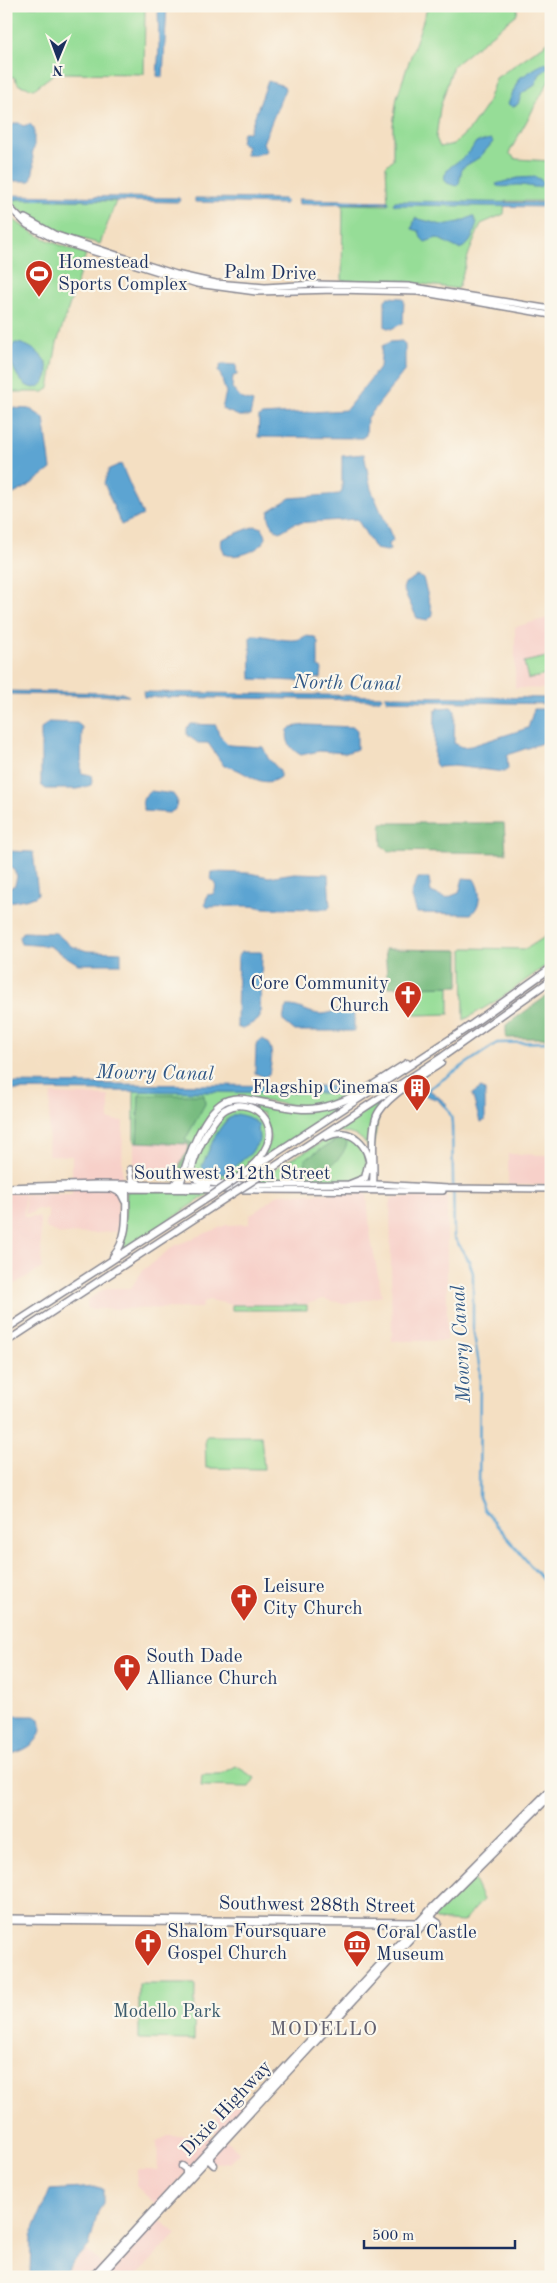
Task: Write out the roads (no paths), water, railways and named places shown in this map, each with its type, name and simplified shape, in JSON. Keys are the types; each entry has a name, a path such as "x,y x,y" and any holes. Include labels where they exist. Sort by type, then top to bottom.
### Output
{"highway":[{"path":"6,1330 363,1096 381,1082 464,1030 551,968"},
{"path":"6,1342 403,1083 551,980"},
{"path":"372,1186 376,1118 383,1105 525,998"},
{"path":"178,1186 208,1117 221,1103 239,1098 296,1109 311,1109 329,1106 381,1082"},
{"path":"225,1185 196,1180 192,1172 192,1165 216,1118 229,1107 240,1105 252,1107 260,1113 267,1122 270,1134 264,1151 239,1177"},
{"path":"292,1155 327,1136 341,1133 352,1135 360,1141 368,1156 372,1186"},
{"path":"350,1184 362,1181 366,1177 368,1156"},
{"path":"112,1189 123,1195 126,1209"},
{"path":"106,1264 117,1252 123,1240 126,1189"},
{"name":"Dixie Highway","path":"251,2108 269,2085 331,2018 410,1927 432,1914 551,1788"},
{"name":"Dixie Highway","path":"99,2277 115,2260 150,2214 186,2175 210,2156 251,2108 371,1981 460,1878 551,1795"},
{"path":"446,1899 450,1891 460,1882 460,1878"},
{"path":"432,1914 432,1919 438,1924"},
{"path":"371,1981 376,1979 381,1982"},
{"path":"315,2041 331,2018"},
{"path":"287,2072 303,2048"},
{"path":"198,2166 229,2132"},
{"path":"210,2156 210,2162 214,2165"},
{"path":"182,2166 187,2170 186,2175"},
{"name":"Dixie Highway","path":"92,2277 180,2189 198,2166"},
{"path":"133,2237 148,2220 150,2214"},
{"path":"131,2222 134,2226 141,2224"}],"main road":[{"name":"Palm Drive","path":"6,204 36,226 54,234 164,270 216,283 265,287 314,284 408,286 444,290 551,310"},
{"name":"Palm Drive","path":"6,204 32,228 56,240 171,278 197,284 256,292 336,290 419,292 551,315"},
{"path":"130,1169 131,1179 134,1182 166,1182 178,1186"},
{"name":"Southwest 312th Street","path":"6,1188 350,1184 372,1186 387,1190 448,1189"},
{"name":"Southwest 312th Street","path":"6,1188 126,1189 178,1186 396,1185 457,1190 551,1190"},
{"path":"387,1190 396,1185"},
{"name":"Southwest 288th Street","path":"6,1920 420,1922"},
{"name":"Southwest 288th Street","path":"172,1921 410,1927"}],"water":[{"path":"158,6 167,6 163,77 157,76 159,46"},
{"path":"546,63 548,65 547,69 540,74 534,86 522,93 518,104 513,107 508,104 519,78"},
{"path":"268,81 284,86 285,89 263,143 267,151 256,155 246,155 247,146 241,142 243,132 249,132"},
{"path":"16,123 23,126 30,124 34,128 34,149 32,151 34,167 31,181 6,181 6,133 8,127"},
{"path":"491,139 493,142 480,157 462,168 459,184 456,186 447,183 444,178 450,167 468,154 476,142"},
{"path":"535,177 543,183 540,187 519,185 500,187 496,184 518,178"},
{"path":"8,195 180,199 179,202 16,199 15,201 11,200"},
{"path":"195,198 284,199 286,201 285,204 195,202"},
{"path":"298,199 388,201 389,203 299,204"},
{"path":"395,201 551,203 551,207 397,205 393,204"},
{"path":"473,216 477,223 473,235 467,245 459,249 437,238 425,242 421,238 419,231 412,229 415,218 442,225 460,222"},
{"path":"388,297 402,298 404,300 403,323 391,329 385,327 385,300"},
{"path":"402,341 405,344 405,370 367,419 366,435 362,438 258,437 259,417 262,415 346,410 380,367 382,346 390,342"},
{"path":"15,343 35,350 45,361 48,367 48,374 45,381 38,387 31,387 24,383 13,367 11,349"},
{"path":"221,364 236,365 237,375 233,376 232,388 240,398 253,402 250,416 239,416 222,409 226,392 218,371"},
{"path":"11,408 30,409 44,418 51,469 27,487 6,498 6,410"},
{"path":"364,454 371,489 392,537 393,541 389,544 390,550 375,549 357,519 295,523 280,532 277,531 270,520 269,511 290,498 340,494 342,491 342,456"},
{"path":"121,464 143,515 121,525 104,483 109,469"},
{"path":"255,526 262,528 266,536 261,545 249,552 236,556 225,554 221,545 222,539"},
{"path":"417,576 423,578 433,615 428,620 417,618 403,589 405,583"},
{"path":"252,635 287,640 300,639 305,636 315,637 318,642 318,667 322,669 321,678 296,681 251,679 250,637"},
{"path":"6,691 122,693 129,696 6,694"},
{"name":"North Canal","path":"143,692 381,696 382,698 380,700 144,697"},
{"name":"North Canal","path":"385,696 551,698 551,704 386,700"},
{"path":"451,707 455,710 454,743 462,747 471,746 528,728 534,709 546,709 551,714 550,724 542,743 507,755 508,769 504,772 454,766 438,767 434,763 435,711 439,708"},
{"path":"48,722 77,723 82,727 81,773 91,775 91,785 78,789 46,789 41,785 41,729"},
{"path":"191,724 216,725 219,735 229,745 263,747 268,758 280,771 280,777 266,782 252,778 231,767 224,766 208,743 198,743 187,735 187,728"},
{"path":"306,725 354,727 357,730 357,749 346,753 319,751 301,755 294,751 290,745 287,734 291,727"},
{"path":"151,791 173,794 177,800 176,809 169,813 145,811 143,800"},
{"path":"6,851 33,852 38,894 35,897 9,902 6,890 15,885 17,876 13,869 6,867"},
{"path":"212,872 249,873 269,877 294,873 328,874 330,906 328,909 244,906 207,907 205,905 207,895 213,894 216,884 211,879"},
{"path":"418,878 429,878 431,892 446,898 459,893 463,878 474,879 479,893 479,902 475,911 471,914 417,913 411,894"},
{"path":"23,932 56,933 71,946 87,951 121,952 121,964 78,964 49,946 21,944 19,937"},
{"path":"241,952 261,952 262,954 260,1017 242,1029 237,1027 238,956"},
{"path":"287,1006 318,1014 352,1008 354,1012 354,1031 295,1031 283,1021"},
{"path":"263,1039 270,1046 272,1055 269,1074 264,1077 255,1073 256,1046 257,1042"},
{"name":"Mowry Canal","path":"6,1083 426,1087 447,1104 444,1107 438,1100 422,1094 6,1090"},
{"path":"481,1088 485,1090 485,1120 480,1122 472,1094"},
{"path":"237,1114 248,1117 258,1124 259,1141 250,1154 225,1174 204,1173 202,1166 215,1136 230,1118"},
{"path":"6,1716 34,1716 40,1719 41,1727 37,1739 27,1748 6,1755"},
{"path":"98,2187 103,2189 103,2204 98,2212 89,2246 60,2277 30,2277 31,2236 50,2190"}],"waterway":[{"name":"Mowry Canal","path":"427,1090 497,1043 551,1042"},
{"name":"Mowry Canal","path":"444,1103 451,1116 452,1123 454,1237 469,1261 473,1273 473,1328 480,1371 479,1497 485,1511 551,1590"}],"place":[{"name":"Homestead Sports Complex","path":"39,298"},
{"name":"Core Community Church","path":"408,1019"},
{"name":"Flagship Cinemas","path":"417,1112"},
{"name":"Leisure City Church","path":"244,1622"},
{"name":"South Dade Alliance Church","path":"127,1692"},
{"name":"Shalom Foursquare Gospel Church","path":"148,1967"},
{"name":"Coral Castle Museum","path":"357,1968"}],"district":[{"name":"MODELLO","path":"324,2030"}],"park label":[{"name":"Modello Park","path":"167,2012"}]}
